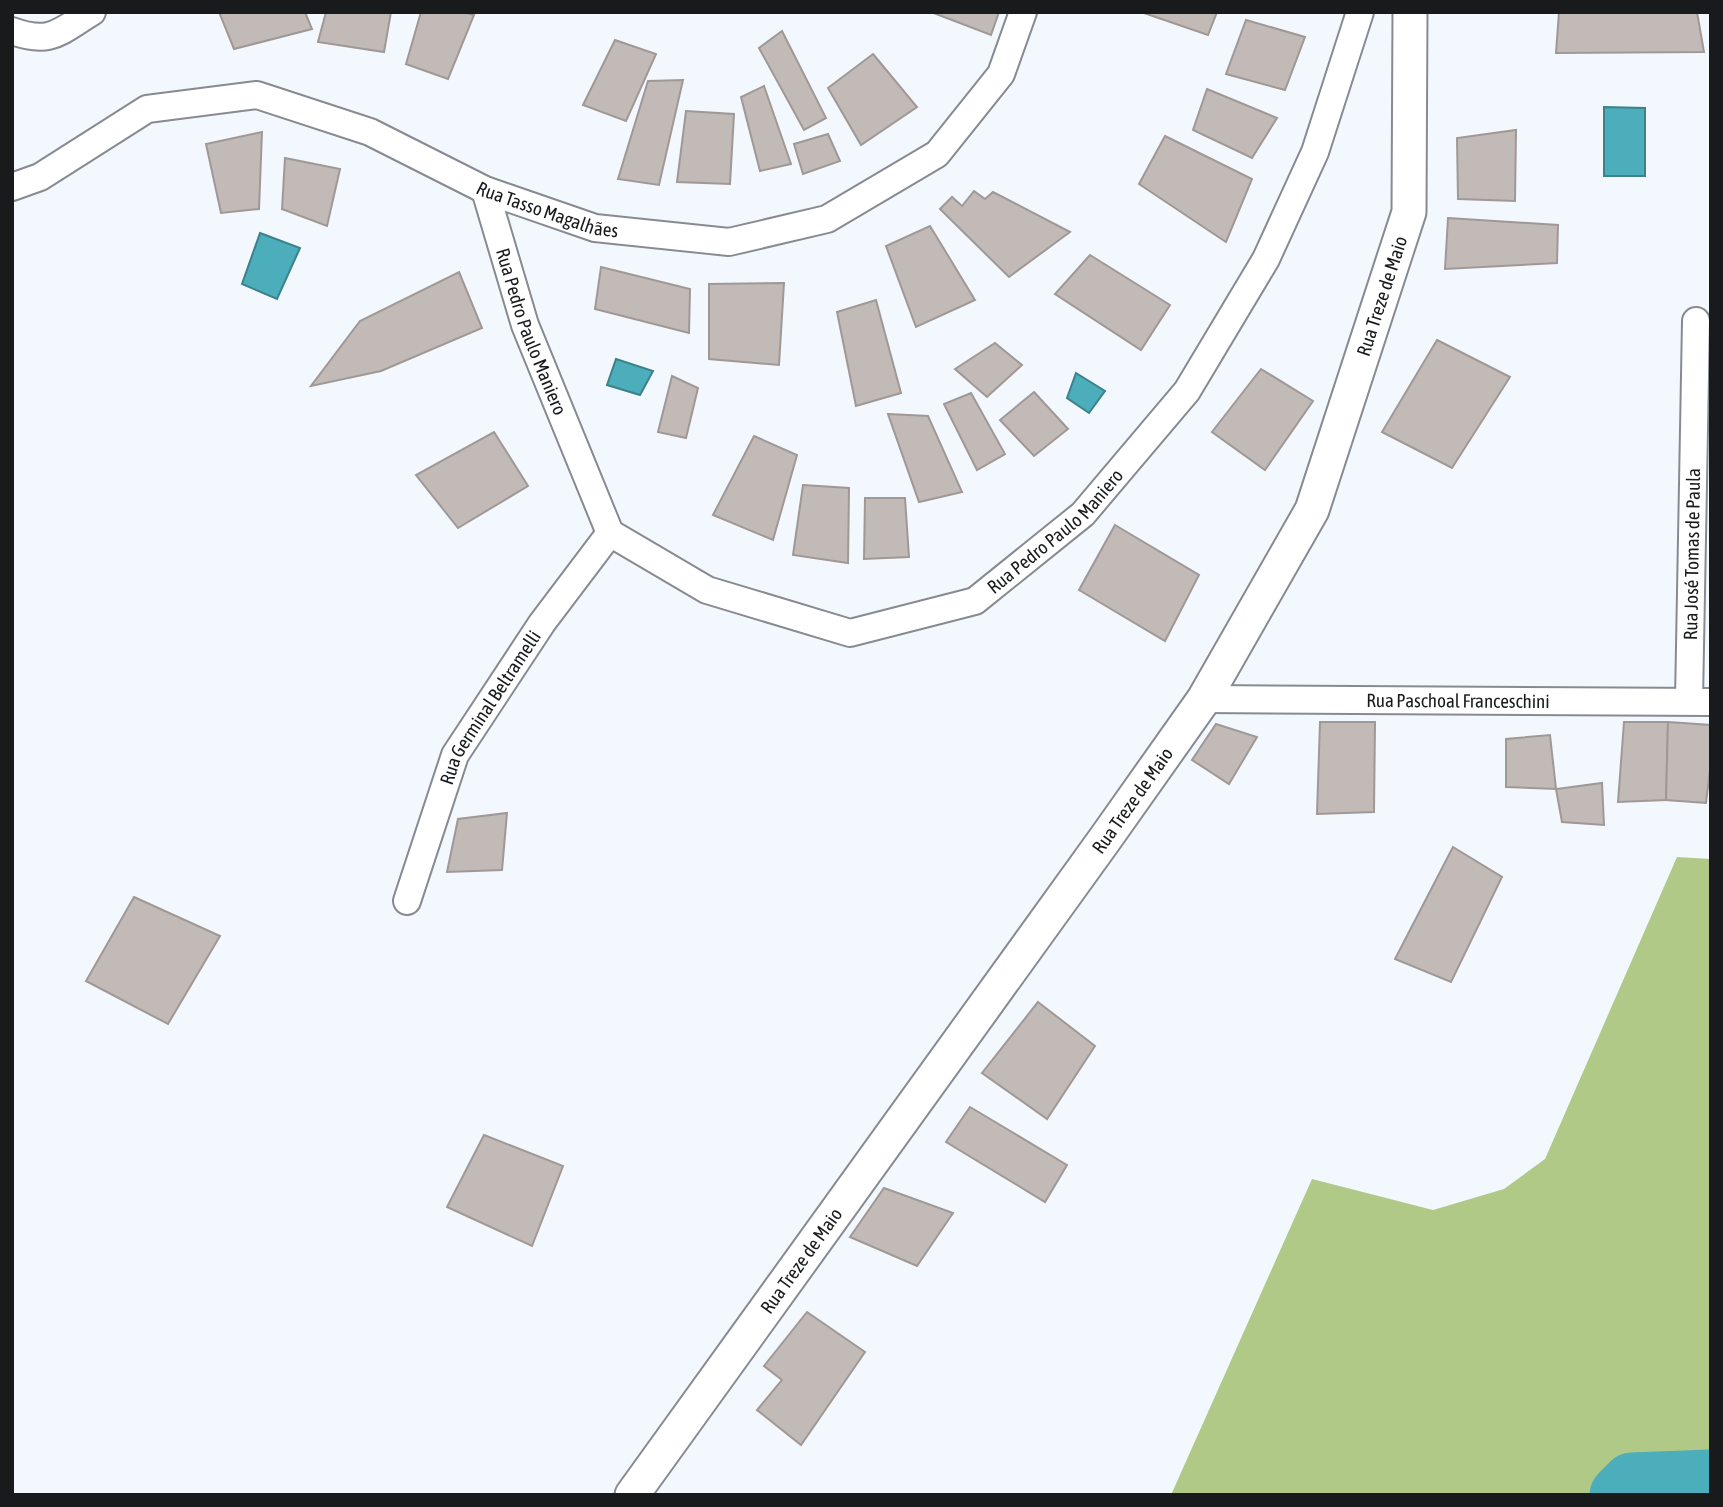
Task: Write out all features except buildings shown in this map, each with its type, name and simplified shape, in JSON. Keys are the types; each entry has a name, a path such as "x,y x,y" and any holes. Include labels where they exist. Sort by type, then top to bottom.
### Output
{"street":[{"path":"12,32 33,39 53,36 92,12"},
{"name":"Rua Tasso Magalhães","path":"12,187 40,177 147,109 257,95 370,132 485,190 595,228 729,242 827,219 937,154 1001,74 1023,12"},
{"name":"Rua Pedro Paulo Maniero","path":"485,190 525,326 610,533 707,590 850,633 975,601 1083,514 1187,391 1266,259 1315,152 1360,12"},
{"name":"Rua Treze de Maio","path":"632,1495 1204,699 1312,510 1409,212 1410,12"},
{"name":"Rua José Tomas de Paula","path":"1696,321 1700,701"},
{"name":"Rua Germinal Beltramelli","path":"407,901 455,755 542,623 610,533"},
{"name":"Rua Paschoal Franceschini","path":"1204,699 1700,701"}],"green space":[{"path":"1677,857 1711,859 1711,1495 1171,1495 1312,1179 1433,1210 1504,1189 1545,1159"}],"water":[{"path":"1604,107 1645,108 1645,176 1604,176"},
{"path":"260,233 300,248 277,299 242,284"},
{"path":"616,359 653,371 640,395 607,385"},
{"path":"1076,373 1105,391 1089,413 1067,398"}],"waterway":[{"path":"1620,1495 1632,1483 1711,1480"}]}
